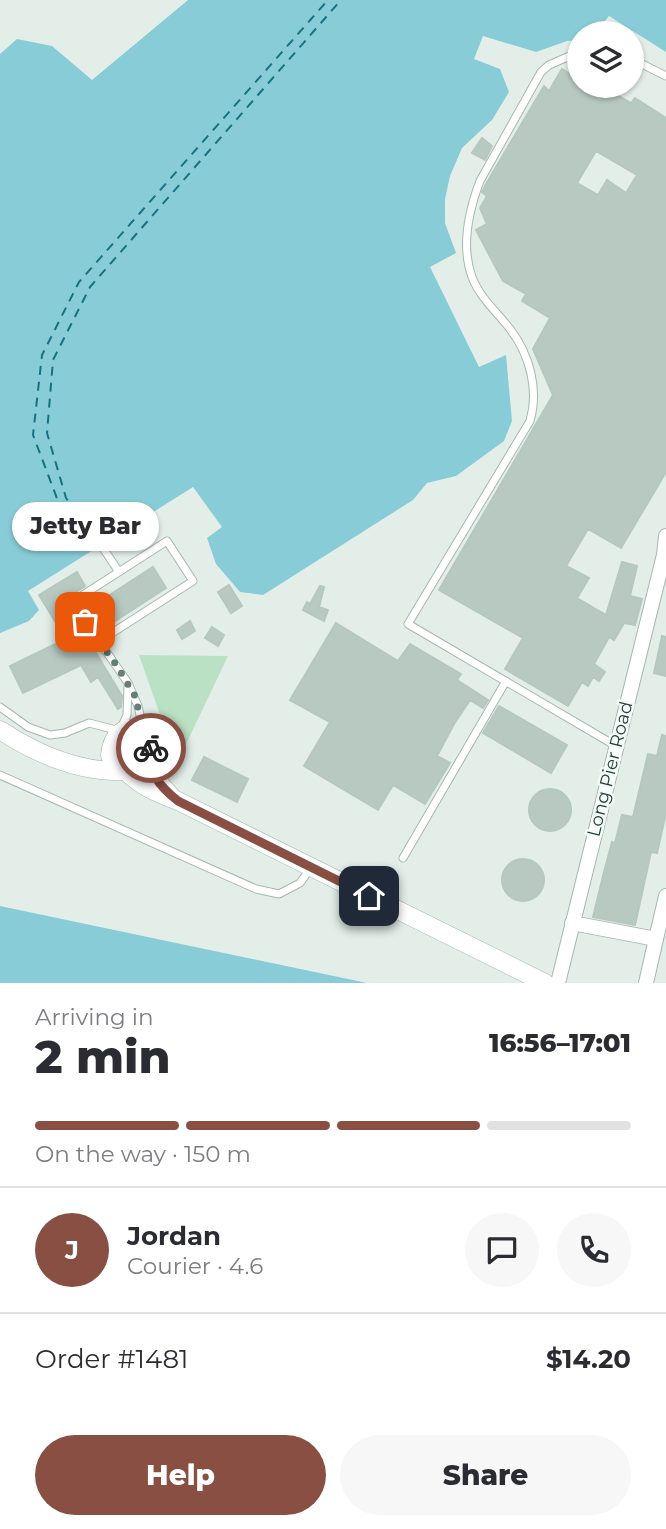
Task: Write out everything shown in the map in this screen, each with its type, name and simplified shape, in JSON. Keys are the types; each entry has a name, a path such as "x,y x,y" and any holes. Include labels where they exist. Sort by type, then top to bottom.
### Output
{"street":[{"name":"Long Pier Road","path":"558,983 665,555 666,536"},
{"path":"54,758 78,760 97,756 128,728 144,732 151,744 151,766 160,784 178,801"},
{"path":"0,730 29,748 101,772 126,771 141,767 149,758"},
{"path":"114,740 110,755 113,763 126,771 136,782 545,983"},
{"path":"646,983 666,896"},
{"path":"572,923 656,939"}],"lane":[{"path":"567,57 541,72 480,181 467,231 467,253 473,278 485,299 522,346 534,387 535,406 530,421 408,624 616,746"},
{"path":"644,65 666,76"},
{"path":"98,642 192,581 167,541 72,602 98,642 128,683 138,706 144,732"},
{"path":"101,545 119,572"},
{"path":"403,858 506,681"},
{"path":"114,740 127,715 128,683"},
{"path":"0,707 29,727 50,736 65,733 82,724 96,724 114,740"},
{"path":"100,727 114,740"},
{"path":"0,775 256,890 279,894 300,883 311,867"}],"green space":[{"path":"139,655 228,656 177,763"}],"water":[{"path":"188,0 666,0 666,52 644,38 644,21 617,21 609,16 605,21 567,21 567,41 536,52 483,36 474,59 500,69 509,92 492,120 462,148 450,176 445,199 445,223 456,253 430,267 479,367 506,355 512,421 504,441 456,476 427,483 413,500 263,595 240,592 216,564 207,538 222,527 193,487 28,591 39,610 29,621 0,633 0,54 17,39 52,46 92,80"},
{"path":"0,906 367,983 0,983"}],"building":[{"path":"562,69 567,72 567,98 622,98 631,103 635,98 666,118 666,472 621,548 588,529 566,566 589,578 577,598 606,615 622,562 637,566 630,596 642,599 635,625 624,623 614,640 609,637 594,664 605,672 599,681 593,677 588,686 582,682 568,706 505,669 523,638 439,590 553,395 533,349 550,318 522,301 526,294 503,281 476,230 487,224 480,208 487,196 482,192 544,86 549,91","holes":["596,151 637,175 626,193 607,180 598,195 577,183"]},
{"path":"482,138 492,146 485,160 472,153"},
{"path":"153,567 166,588 115,621 102,600"},
{"path":"77,572 85,586 64,600 122,696 121,707 118,709 98,677 91,682 81,665 23,693 10,666 66,639 39,595"},
{"path":"229,585 242,606 231,613 218,592"},
{"path":"320,586 324,587 319,607 328,610 324,621 303,610 307,602 310,604"},
{"path":"190,621 195,631 182,639 177,630"},
{"path":"336,623 398,661 410,644 461,674 457,680 488,700 483,708 470,700 454,724 437,756 450,763 425,804 393,785 378,810 304,766 330,722 290,700"},
{"path":"212,627 224,635 218,646 205,638"},
{"path":"662,636 666,637 666,676 654,673"},
{"path":"499,706 567,745 551,773 483,733"},
{"path":"662,735 666,736 666,813 657,853 651,852 635,925 593,917 612,842 615,843 622,815 633,817 648,754 657,756"},
{"path":"204,757 248,779 237,802 192,780"},
{"path":"550,789 565,795 571,810 565,825 550,831 535,825 529,810 535,795"},
{"path":"523,859 538,865 544,880 538,895 523,901 508,895 502,880 508,865"}],"ferry route":[{"path":"100,545 58,501 33,435 42,355 79,282 328,0"},
{"path":"96,539 66,498 47,433 53,360 90,287 341,0"}],"way so far":[{"path":"85,622 135,696 151,748"}],"place":[{"name":"Jetty Bar","path":"85,622"}],"route":[{"path":"151,748 149,758 154,775 178,801 369,896"}]}
